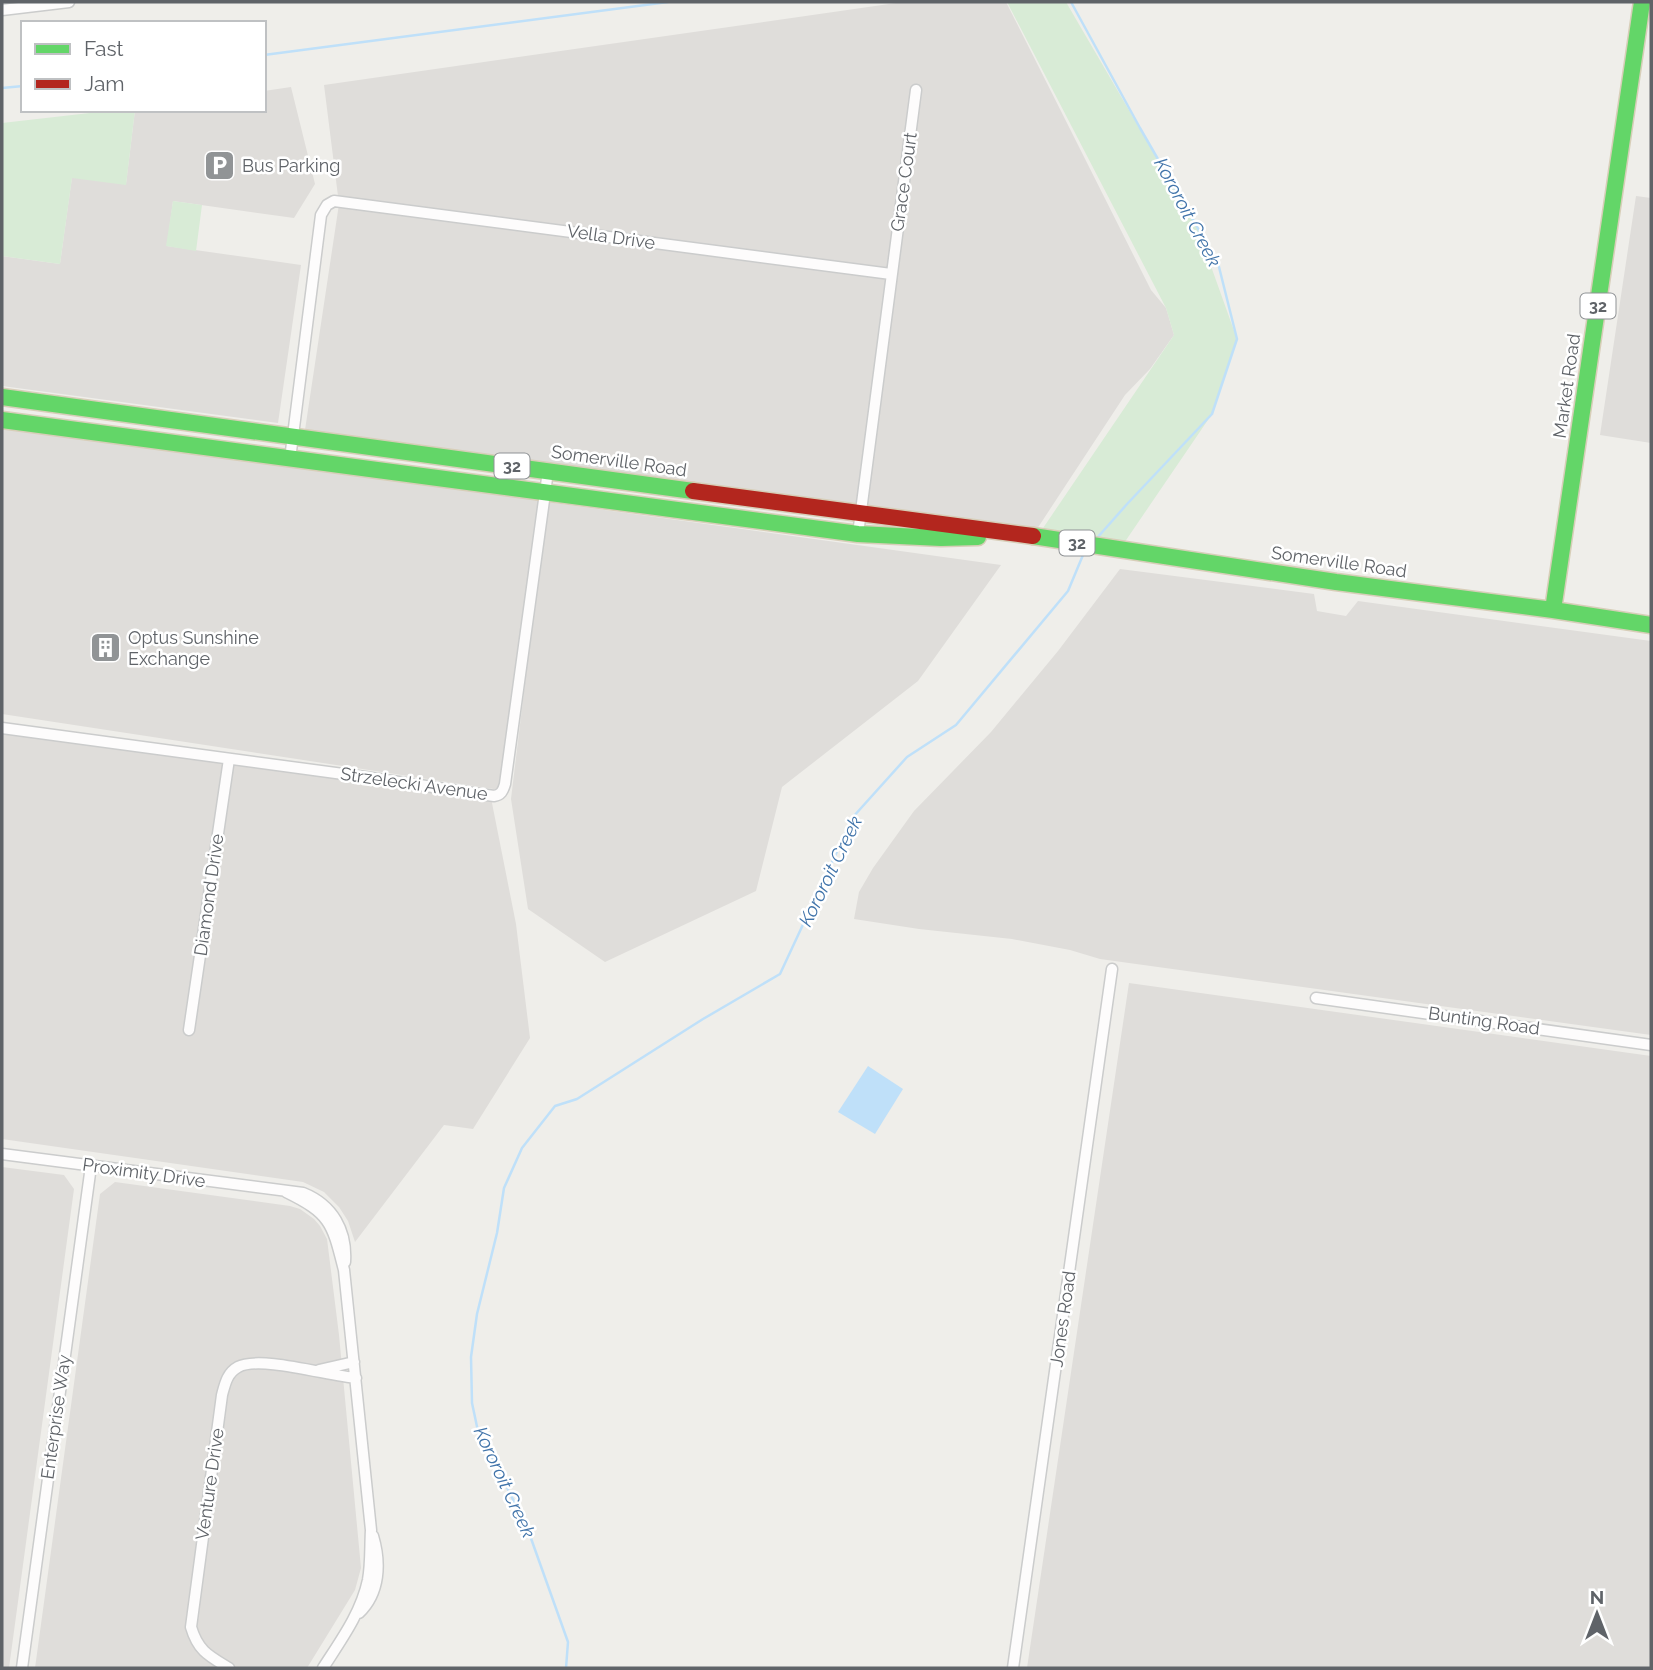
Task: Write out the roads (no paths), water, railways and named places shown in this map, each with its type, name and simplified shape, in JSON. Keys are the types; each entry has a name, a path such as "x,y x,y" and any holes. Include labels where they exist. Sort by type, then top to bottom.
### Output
{"main road":[{"name":"Market Road","path":"1553,610 1642,2"},
{"name":"Somerville Road","path":"2,397 860,513 1651,625"},
{"name":"Somerville Road","path":"2,420 858,534 941,538 1022,536"}],"street":[{"path":"2,10 69,2"},
{"name":"Grace Court","path":"891,274 916,90"},
{"name":"Vella Drive","path":"290,459 321,215 325,207 334,201 891,274"},
{"path":"858,534 891,274"},
{"name":"Strzelecki Avenue","path":"2,728 494,796 502,792 505,784 548,471"},
{"name":"Diamond Drive","path":"189,1030 229,760"},
{"name":"Jones Road","path":"1013,1668 1112,969"},
{"name":"Bunting Road","path":"1316,998 1651,1045"},
{"name":"Proximity Drive","path":"2,1153 286,1192 314,1208 326,1220 334,1234 344,1270 371,1530 368,1580 356,1616 323,1668"},
{"name":"Enterprise Way","path":"22,1668 91,1166"},
{"name":"Venture Drive","path":"315,1370 354,1362"},
{"name":"Venture Drive","path":"229,1668 202,1650 191,1627 226,1381 237,1367 257,1363 356,1378"}],"water":[{"path":"868,1066 903,1089 875,1134 838,1112"}],"waterway":[{"path":"266,55 668,2"},
{"name":"Kororoit Creek","path":"1071,2 1218,263 1237,339 1212,414 1097,538"},
{"path":"2,88 21,86"},
{"name":"Kororoit Creek","path":"566,1668 568,1642 528,1530 479,1436 472,1403 471,1357 477,1314 497,1233 504,1188 522,1148 555,1106 577,1099 780,974 853,817 907,757 956,725 1068,591 1086,551"}],"place":[{"name":"Bus Parking","path":"219,166"},
{"name":"Optus Sunshine Exchange","path":"105,648"}]}
